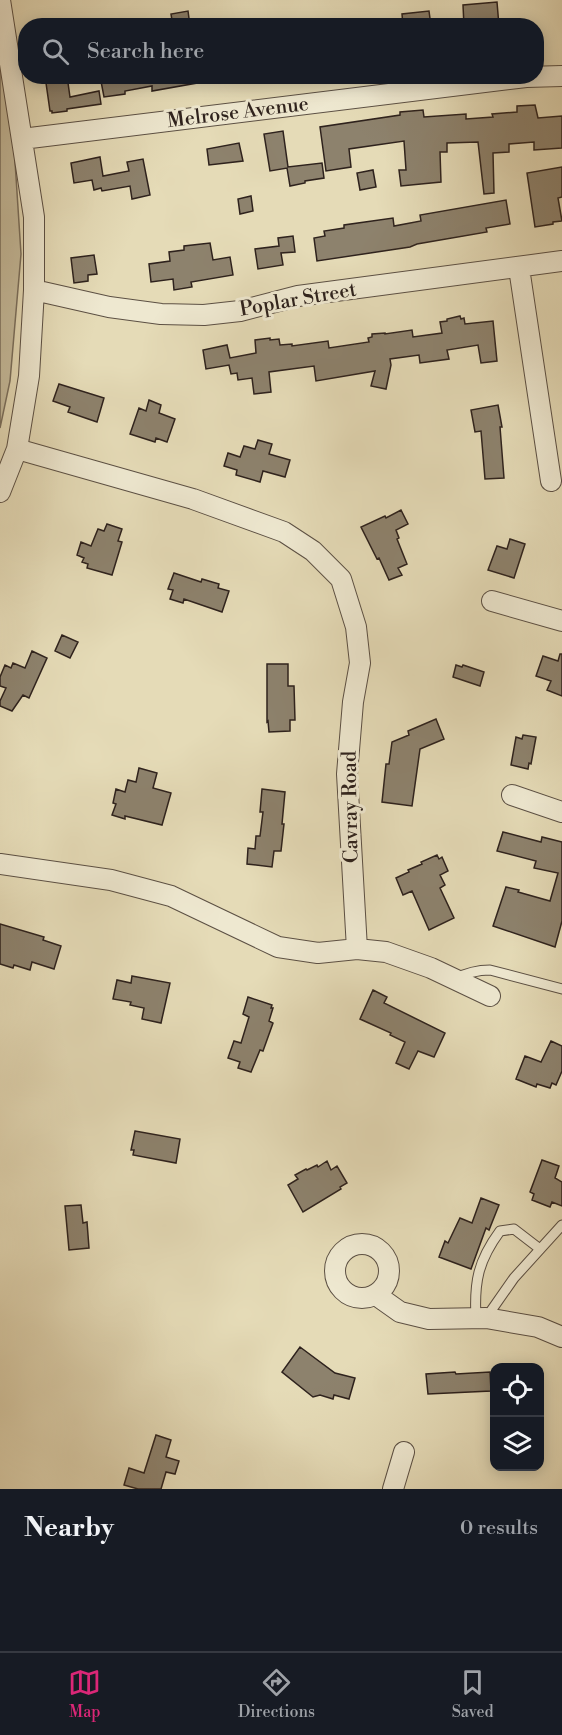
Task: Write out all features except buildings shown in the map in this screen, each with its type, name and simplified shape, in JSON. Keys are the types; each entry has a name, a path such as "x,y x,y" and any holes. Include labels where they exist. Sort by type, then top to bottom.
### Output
{"street":[{"path":"0,0 34,217 34,290 29,376 17,449 0,492"},
{"name":"Melrose Avenue","path":"544,76 562,75"},
{"name":"Melrose Avenue","path":"22,139 469,84"},
{"name":"Poplar Street","path":"34,290 109,307 161,314 204,315 240,311 298,296 562,261"},
{"path":"519,268 551,481"},
{"name":"Cavray Road","path":"17,449 193,499 284,532 313,551 341,579 356,627 360,663 353,702 347,774 357,949"},
{"path":"492,601 562,621"},
{"path":"512,795 562,812"},
{"path":"0,864 111,880 171,896 278,947 318,953 357,949 386,952 431,968 490,996"},
{"path":"376,1295 400,1312 429,1318 481,1318 538,1327 562,1337"},
{"path":"393,1489 404,1452"}],"lane":[{"path":"454,979 479,970 490,970 562,989"},
{"path":"481,1318 562,1225"},
{"path":"481,1318 475,1290 478,1272 491,1243 500,1231 514,1229 540,1249"}],"shaded area":[{"path":"0,59 14,146 21,254 10,381 0,428"}]}
